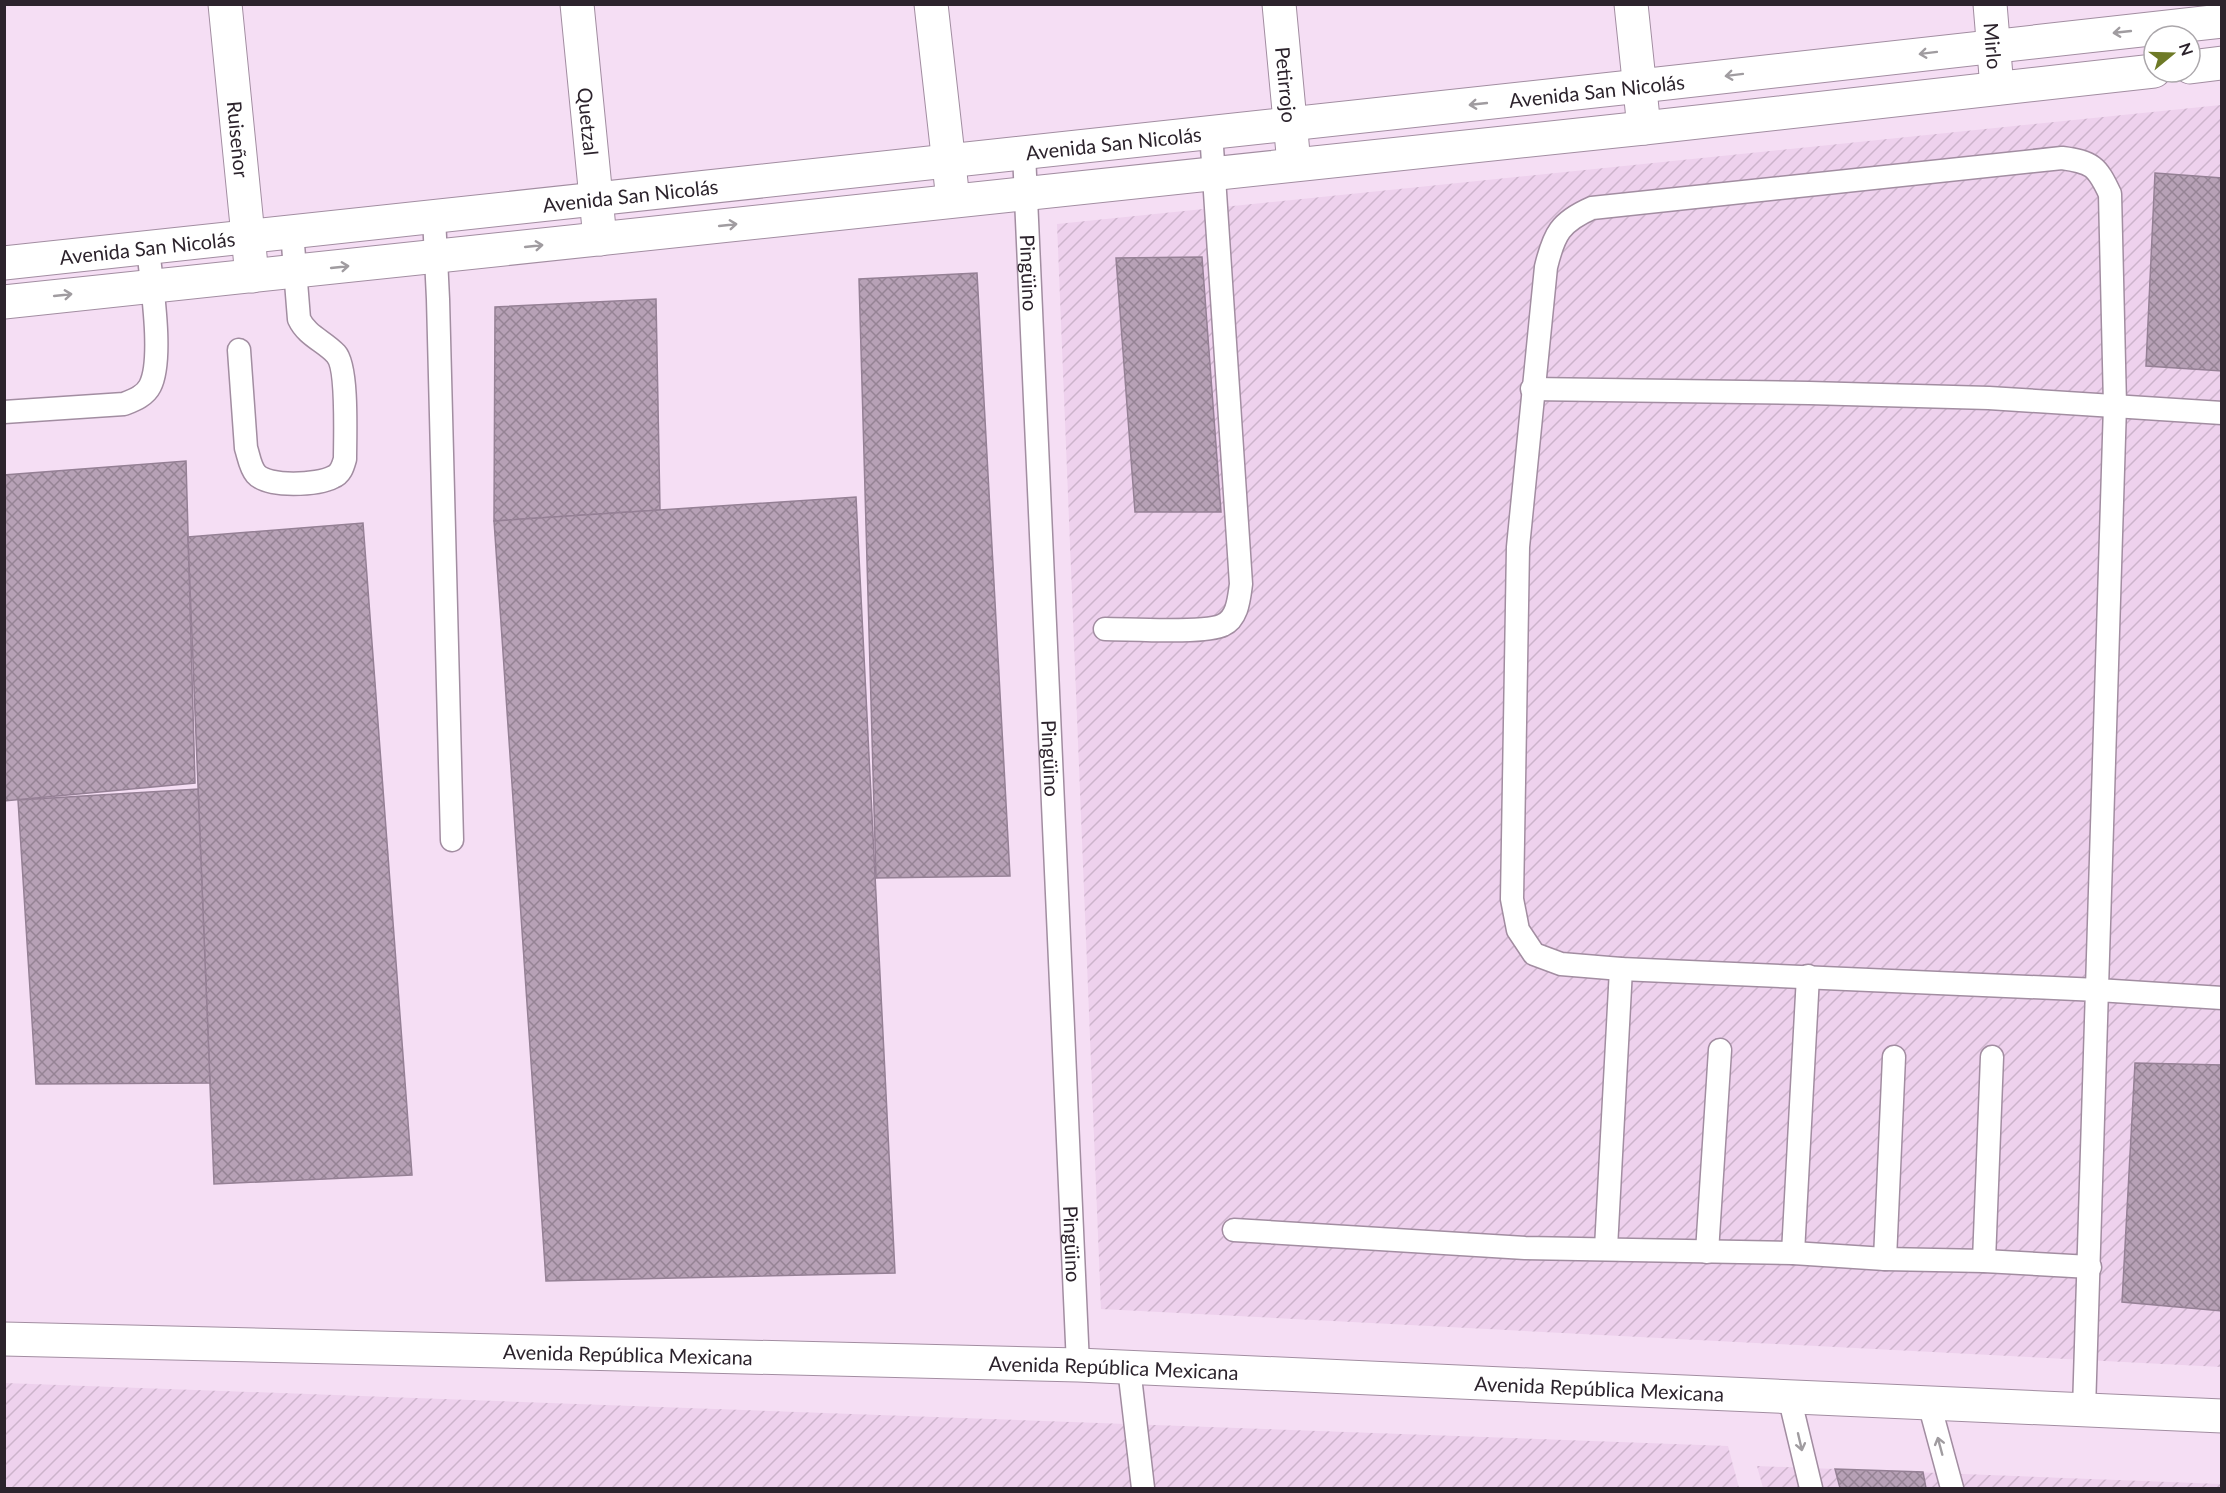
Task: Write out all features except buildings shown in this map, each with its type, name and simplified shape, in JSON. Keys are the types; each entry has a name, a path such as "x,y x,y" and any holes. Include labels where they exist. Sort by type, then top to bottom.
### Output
{"street":[{"name":"Ruiseñor","path":"225,4 252,276"},
{"name":"Quetzal","path":"577,4 600,239"},
{"path":"931,4 953,200"},
{"name":"Petirrojo","path":"1278,4 1294,164"},
{"path":"1631,4 1644,128"},
{"name":"Mirlo","path":"1990,4 1997,88"},
{"name":"Avenida San Nicolás","path":"4,263 2222,21"},
{"path":"2202,66 2222,63"},
{"name":"Avenida San Nicolás","path":"4,302 1644,128 2142,72"},
{"name":"Avenida República Mexicana","path":"4,1339 1078,1365 2222,1416"}],"lane":[{"path":"1105,628 1205,629 1223,625 1233,616 1238,603 1241,584 1211,132"},
{"name":"Pingüino","path":"1024,153 1078,1365"},
{"path":"2084,1410 2090,1267 2098,990 2115,405 2110,194 2100,172 2082,160 2062,158 1592,208 1573,216 1559,229 1551,243 1546,267 1518,547 1512,899 1518,930 1534,954 1561,964 1621,969 1808,976 2098,990 2222,998"},
{"path":"434,217 452,840"},
{"path":"239,350 246,448 250,464 256,475 266,482 279,484 334,477 342,470 345,459 343,371 336,354 310,334 299,320 292,232"},
{"path":"4,412 124,404 140,397 150,387 155,370 155,334 148,248"},
{"path":"1532,389 1989,398 2222,413"},
{"path":"1606,1248 1621,969"},
{"path":"1793,1253 1808,976"},
{"path":"1707,1252 1720,1050"},
{"path":"1885,1259 1894,1057"},
{"path":"1984,1261 1992,1057"},
{"path":"1234,1230 1525,1248 1793,1253 2090,1267"},
{"path":"1129,1368 1143,1488"},
{"path":"1789,1396 1811,1488"},
{"path":"1929,1403 1952,1488"}],"shaded area":[{"path":"2221,105 2221,1367 1101,1309 1057,224"},
{"path":"5,1383 1728,1446 1739,1488 5,1488"},
{"path":"1757,1466 2221,1484 2222,1488 1763,1488"}]}
